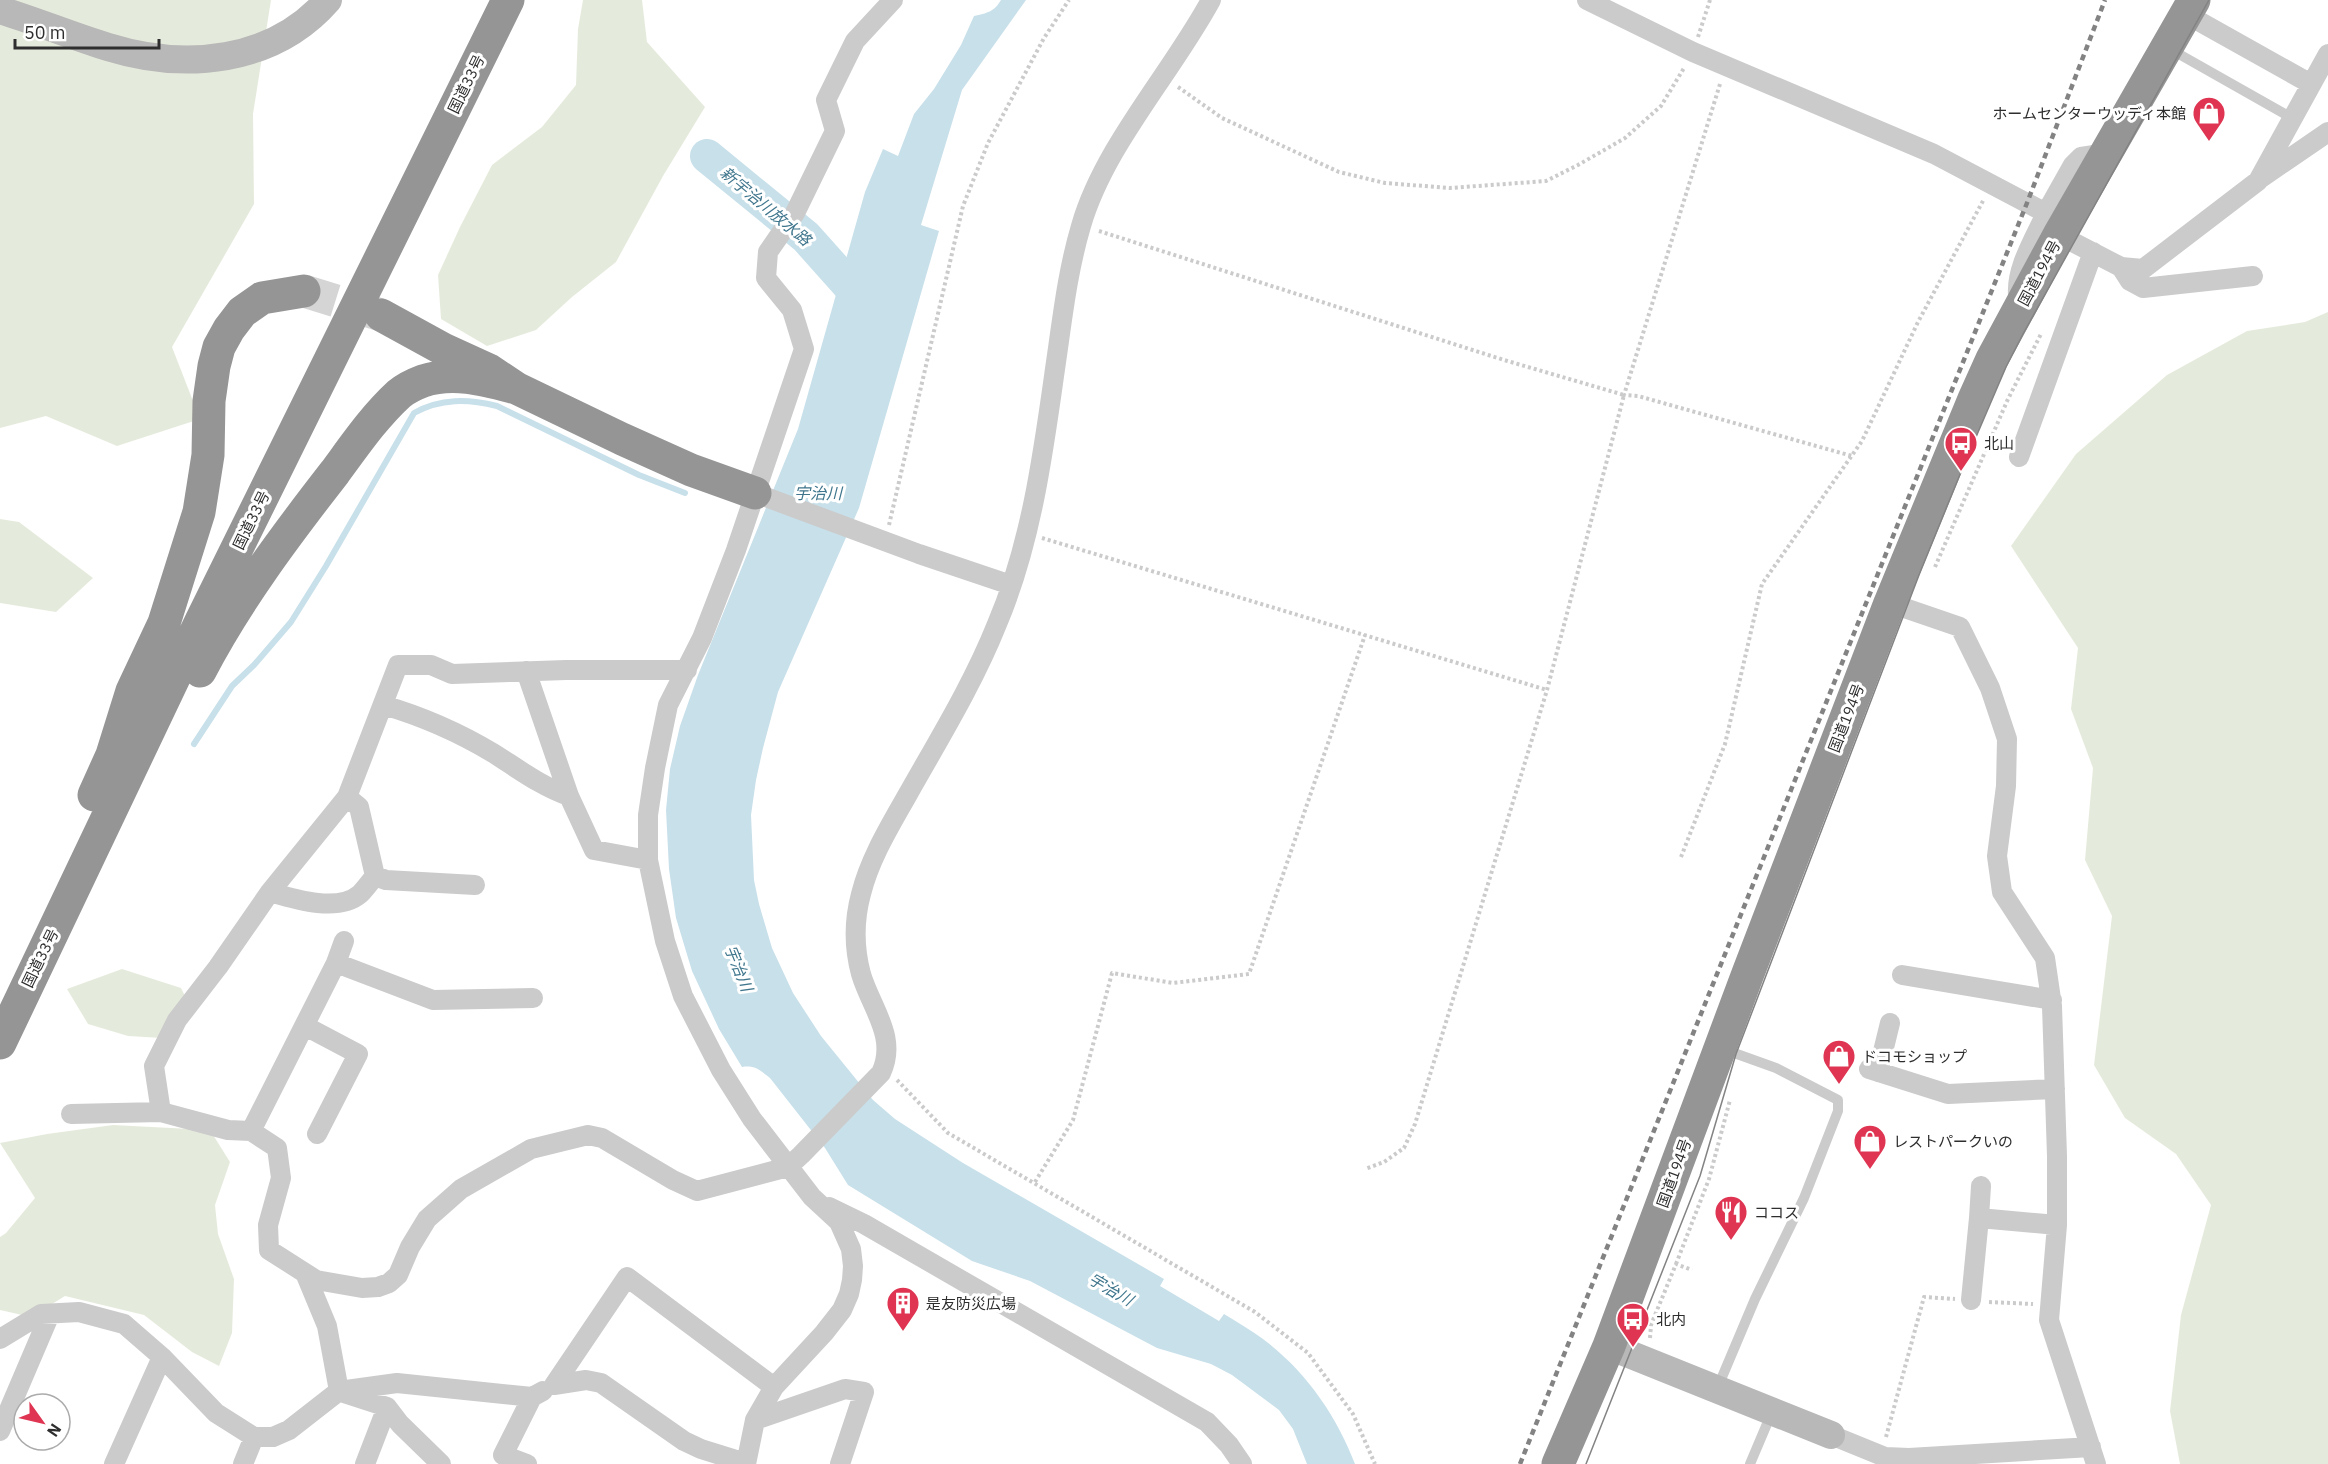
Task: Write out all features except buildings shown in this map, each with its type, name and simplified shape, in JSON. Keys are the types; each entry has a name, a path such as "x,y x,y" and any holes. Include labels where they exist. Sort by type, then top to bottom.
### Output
{"highway":[{"name":"国道33号","path":"2,1037 211,599 508,0"},
{"name":"国道194号","path":"1558,1464 1731,1052 1890,603 1974,399 2031,320 2053,224 2107,153 2190,7"},
{"path":"2,1037 36,924 112,755 132,691 164,623 196,523 208,455 209,401 219,346 242,312 262,298 304,291"},
{"path":"381,315 443,349 489,370 516,388 691,470 755,493"},
{"path":"122,786 172,725 219,635 261,572 376,418 400,393 421,382 445,375 470,377 516,388"}],"street":[{"path":"0,10 110,48 159,58 198,59 236,56 270,43 296,30 328,0"},
{"path":"0,1339 41,1314 79,1312 124,1324 162,1357 216,1413 254,1437 273,1437 290,1430 339,1391 397,1383 532,1397 554,1385 586,1380 601,1383 684,1441 700,1449 746,1464 755,1420 774,1387 842,1310 849,1294 854,1266 851,1249 838,1222 812,1197 795,1161 752,1119 721,1070 683,996 665,941 648,860 648,814 668,705 687,670 732,560 804,349 792,310 766,278 768,252 795,213 835,131 826,100 855,42 893,0"},
{"path":"71,1114 161,1112 228,1130 251,1131 277,1148 280,1178 268,1225 269,1251 316,1280 362,1288 378,1287 389,1283 398,1275 410,1247 427,1219 460,1189 531,1149 588,1135 602,1138 673,1180 697,1191 795,1161 883,1070 887,1036 862,977 857,952 855,923 860,895 883,838 962,698 982,657 998,624 1011,585 1037,487 1064,303 1081,225 1098,181 1211,0"},
{"path":"1587,0 1694,52 1934,154 1992,184 2092,252 2121,267 2143,269 2258,181 2328,132"},
{"path":"2190,7 2311,84"},
{"path":"2258,181 2328,54"},
{"path":"2019,457 2092,252"},
{"path":"2121,267 2130,281 2143,288 2253,276"},
{"path":"755,493 1011,585"},
{"path":"1609,1347 1881,1455 1909,1458 2094,1455 2049,1320 2057,1225 2052,1000 2045,958 2002,892 1997,856 2006,786 2007,739 1990,688 1960,627 1890,603"},
{"path":"161,1112 154,1066 177,1020 218,967 270,892 347,797 398,665 431,665 452,674 687,670"},
{"path":"526,671 569,796 594,850 648,860"},
{"path":"383,705 419,716 490,751 556,792 569,796"},
{"path":"347,797 359,807 375,876"},
{"path":"375,876 386,880 475,885"},
{"path":"270,892 302,902 338,904 358,896 375,876"},
{"path":"251,1131 336,963 344,941"},
{"path":"336,963 433,1000 532,998"},
{"path":"1902,975 2052,1000"},
{"path":"1890,1023 1874,1070 1948,1094 2055,1089"},
{"path":"305,1026 358,1054 317,1134"},
{"path":"1971,1300 1981,1186"},
{"path":"812,1197 874,1230 1208,1422 1229,1445 1242,1464"},
{"path":"1979,1218 2057,1225"},
{"path":"305,1273 327,1326 339,1391"},
{"path":"554,1385 627,1277 774,1387"},
{"path":"0,1431 50,1314"},
{"path":"114,1464 162,1357"},
{"path":"755,1420 845,1389 864,1392 840,1464"},
{"path":"339,1391 387,1407 400,1424 441,1464"},
{"path":"527,1464 501,1460 532,1397"},
{"path":"365,1464 387,1407"},
{"path":"243,1464 254,1437"}],"lane":[{"path":"2168,48 2292,118"},
{"path":"1716,1390 1755,1299 1804,1198 1838,1111 1839,1100 1776,1068 1731,1052"},
{"path":"1750,1464 1772,1412"}],"path":[{"path":"880,538 903,458 963,206 988,143 1044,38 1069,0"},
{"path":"1164,77 1222,118 1339,172 1385,183 1450,188 1546,181 1625,138 1661,106 1694,52 1710,0"},
{"path":"1365,1170 1384,1162 1404,1148 1415,1124 1547,690 1624,395 1726,66"},
{"path":"1680,857 1725,744 1759,606 1762,584 1862,441 1918,322 1992,184"},
{"path":"1081,225 1504,360 1624,395 1638,396 1852,456"},
{"path":"1934,569 2008,399 2031,320"},
{"path":"1026,533 1547,690"},
{"path":"1035,1182 1073,1119 1112,973 1173,983 1249,974 1365,635"},
{"path":"1650,1338 1651,1325 1709,1179 1731,1052"},
{"path":"883,1070 948,1133 1255,1312 1308,1353 1353,1414 1375,1464"},
{"path":"1676,1264 1692,1270"},
{"path":"1881,1455 1924,1297 2049,1305"}],"green space":[{"path":"0,0 271,0 253,114 254,204 172,347 200,419 117,446 46,416 0,428"},
{"path":"583,0 642,0 647,42 705,107 663,176 616,262 572,297 536,330 487,346 441,319 438,275 492,165 542,127 576,85 578,29"},
{"path":"2328,312 2328,1464 2180,1464 2170,1411 2181,1315 2211,1205 2176,1154 2125,1118 2094,1065 2112,916 2085,860 2093,768 2071,709 2078,648 2011,546 2076,454 2167,375 2247,331 2305,322"},
{"path":"0,519 19,522 93,578 56,612 0,603"},
{"path":"122,969 181,988 186,998 162,1038 128,1036 88,1024 67,989"},
{"path":"113,1125 210,1130 230,1162 215,1205 218,1234 234,1279 232,1333 219,1366 192,1352 144,1315 65,1296 31,1317 0,1310 0,1237 35,1198 0,1143"}],"water":[{"name":"宇治川","path":"1001,0 1026,0 962,90 921,225 939,231 859,508 778,692 763,748 751,815 754,880 759,904 772,948 793,993 821,1036 873,1100 895,1119 963,1163 1164,1279 1160,1286 1219,1321 1224,1314 1263,1339 1293,1365 1318,1395 1339,1429 1355,1464 1307,1464 1293,1429 1279,1410 1232,1375 1211,1364 1157,1348 1030,1281 972,1261 848,1185 825,1148 770,1078 754,1067 742,1067 719,1029 692,971 676,918 669,869 666,810 670,769 680,726 698,675 798,429 865,192 883,149 898,156 914,114 934,89 961,45 974,16 990,11"}],"waterway":[{"name":"新宇治川放水路","path":"707,156 806,237 872,311"},
{"path":"194,744 232,686 254,665 291,622 414,413 444,402 455,401 497,406 639,475 685,493"}],"tunnel":[{"path":"304,291 381,315"}],"tram line":[{"path":"1586,1464 1700,1176 1736,1054 1919,575 1961,472 2006,367 2023,334 2209,0"}],"railway":[{"path":"1520,1464 2027,203 2105,0"}],"place":[{"name":"ホームセンターウッディ本館","path":"2209,142"},
{"name":"北山","path":"1961,472"},
{"name":"ドコモショップ","path":"1839,1085"},
{"name":"レストパークいの","path":"1870,1170"},
{"name":"ココス","path":"1731,1241"},
{"name":"是友防災広場","path":"903,1332"},
{"name":"北内","path":"1633,1348"}]}
